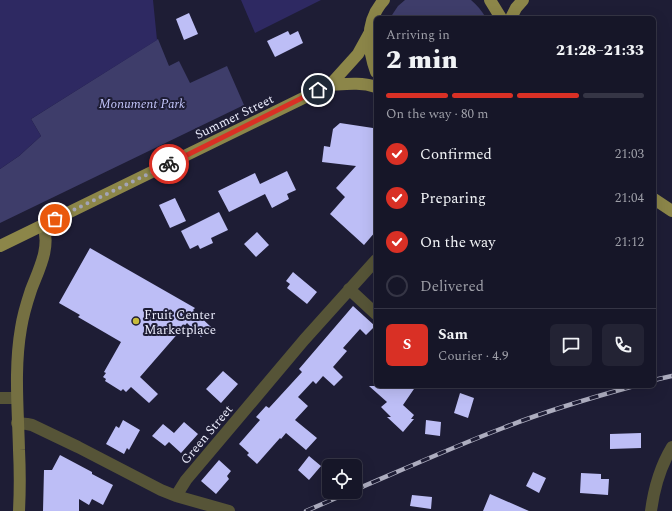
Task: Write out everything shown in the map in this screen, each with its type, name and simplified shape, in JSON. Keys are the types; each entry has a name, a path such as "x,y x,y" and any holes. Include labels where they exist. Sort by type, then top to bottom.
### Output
{"main road":[{"path":"374,65 369,34 374,16 384,0"},
{"path":"490,0 500,16"},
{"path":"511,16 523,0"},
{"name":"Summer Street","path":"0,246 330,85 358,54 369,34"},
{"name":"Summer Street","path":"330,85 367,84 374,87"},
{"path":"656,200 672,211"},
{"path":"19,511 17,367 19,338 27,302 44,253 46,238 43,225"}],"street":[{"name":"Green Street","path":"176,496 186,480 304,340 374,262"},
{"path":"349,289 374,312"},
{"path":"0,398 17,398"},
{"path":"17,423 32,425 161,490 176,496 229,511"},
{"path":"651,511 659,474 672,447"}],"green space":[{"path":"405,0 471,0 485,16 391,16 398,6"},
{"name":"Monument Park","path":"158,39 169,66 179,61 190,83 227,66 244,105 0,223 0,169 19,156 41,136 31,119"}],"shaded area":[{"path":"0,0 153,0 157,40 31,119 41,136 19,156 0,169"},
{"path":"241,0 321,0 255,33"}],"building":[{"path":"189,13 198,34 184,40 176,19"},
{"path":"288,31 290,35 298,31 303,43 275,57 267,41"},
{"path":"340,123 374,129 374,233 364,245 330,214 345,197 336,188 356,166 322,162 324,146 330,147 333,129"},
{"path":"287,171 296,190 287,194 289,199 272,208 265,194 229,212 218,191 255,173 260,184"},
{"path":"175,198 186,221 170,228 159,205"},
{"path":"219,212 228,230 211,238 213,243 200,249 198,245 190,249 181,231"},
{"path":"257,232 269,245 256,257 244,244"},
{"name":"Fruit Center Marketplace","path":"90,248 195,308 193,310 211,327 201,337 187,323 140,377 158,394 149,403 131,387 126,392 123,389 121,391 105,381 106,379 103,377 106,373 104,372 121,342 78,317 80,315 59,303"},
{"path":"293,272 317,292 307,304 287,288 290,284 286,281"},
{"path":"353,306 374,325 366,335 360,329 343,348 347,351 333,367 343,377 334,386 323,376 316,384 313,381 298,397 308,406 295,420 317,438 306,450 286,433 257,464 247,455 249,453 239,444 260,420 256,417 266,406 269,408 302,372 299,369"},
{"path":"223,371 238,384 221,403 206,389"},
{"path":"369,386 374,386 374,388 415,388 403,405 414,415 411,419 414,419 403,432 387,417 391,417 381,407 387,402"},
{"path":"460,393 474,398 468,418 454,413"},
{"path":"123,420 140,430 129,450 127,448 124,454 106,444 116,426 119,428"},
{"path":"426,420 441,422 440,436 425,434"},
{"path":"184,422 198,434 181,453 169,442 165,446 152,436 163,424 174,433"},
{"path":"641,433 641,448 610,449 610,434"},
{"path":"60,455 113,485 103,505 92,499 89,505 79,499 79,511 43,511 44,470 52,470"},
{"path":"309,456 321,466 309,480 298,470"},
{"path":"219,460 231,471 227,476 229,479 216,494 201,481"},
{"path":"533,472 546,478 539,493 526,486"},
{"path":"581,473 601,474 601,479 609,479 608,495 580,493"},
{"path":"490,494 529,511 483,511"},
{"path":"412,495 432,497 431,509 410,506"}],"railway":[{"path":"656,380 672,376"},
{"path":"362,487 484,435 568,405 627,388"},
{"path":"306,511 334,499"}],"way so far":[{"path":"55,219 169,164"}],"place":[{"name":"Fruit Center Marketplace","path":"136,321"}],"route":[{"path":"169,164 318,90"}]}
